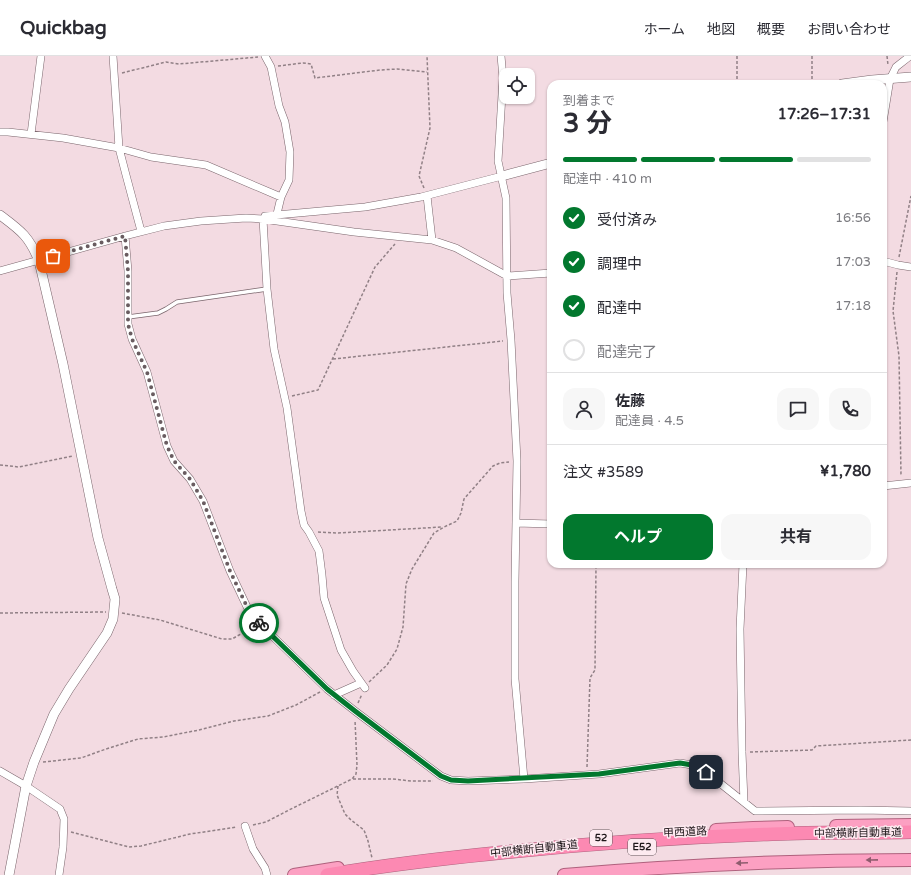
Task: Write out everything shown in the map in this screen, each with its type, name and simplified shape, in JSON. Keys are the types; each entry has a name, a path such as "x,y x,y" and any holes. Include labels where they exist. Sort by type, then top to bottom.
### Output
{"highway":[{"name":"甲西道路","path":"294,875 374,869 468,851 619,836 753,828 911,825"},
{"name":"中部横断自動車道","path":"327,875 457,858 587,844 690,837 911,832"},
{"name":"中部横断自動車道","path":"374,869 473,863 587,851 692,844 773,840 911,839"},
{"path":"564,875 622,870 796,861 911,860"}],"street":[{"path":"31,134 41,56"},
{"path":"113,56 119,148 141,232"},
{"path":"265,56 271,67 285,122 290,152 289,180 281,197 277,218"},
{"path":"502,56 498,161 506,198 507,293 511,340 517,461 515,679 524,779"},
{"path":"887,97 890,79 896,67 910,56"},
{"path":"880,80 911,77"},
{"path":"0,132 63,138 119,148 151,158 206,165 281,197"},
{"path":"0,271 164,226 200,221 246,218 277,218 365,207 427,196 547,163"},
{"path":"427,196 432,240"},
{"path":"0,215 22,232 34,249 39,261 63,364 98,538 114,599 113,618 107,633 54,714 34,762 26,786 9,875"},
{"path":"246,218 277,218 354,232 400,238 432,240 456,248 507,276 547,273"},
{"path":"262,218 267,289 274,349 287,408 304,525 318,551 324,598 341,650 363,686 334,695"},
{"path":"125,236 128,271 128,324 132,339 147,372 167,446 174,461 190,479 203,501 230,571 248,609 259,623 327,689 441,776 451,780 468,781 524,779 613,772 680,763 692,765 706,772 755,811 911,811"},
{"path":"887,262 898,266 911,267"},
{"path":"887,486 911,483"},
{"path":"516,523 547,524"},
{"path":"743,568 740,629 744,802"},
{"path":"0,771 26,786 60,809 64,819 64,830 59,875"},
{"path":"245,826 253,849 265,868 267,875"}],"lane":[{"path":"128,316 158,313 177,302 267,289"}],"path":[{"path":"115,75 166,62 179,64 260,56"},
{"path":"427,56 430,128 420,176 427,196"},
{"path":"737,56 737,80"},
{"path":"812,56 812,80"},
{"path":"271,67 303,63 311,64 315,78 397,69 428,72"},
{"path":"902,484 899,356 893,311 898,266 911,196"},
{"path":"285,398 318,390 375,267 400,238"},
{"path":"333,359 511,340"},
{"path":"0,465 19,467 81,455"},
{"path":"64,830 129,847 141,846 190,834 266,822 352,779 356,774 357,765 355,711 363,686 387,664 397,649 403,627 406,584 412,569 434,533 457,521 461,513 464,499 493,466 500,463 517,461"},
{"path":"309,532 338,533 444,527"},
{"path":"587,774 590,678 595,670 596,568"},
{"path":"0,613 113,612 160,620 222,639 232,639 243,634 259,623"},
{"path":"34,762 81,758 138,739 163,737 234,721 268,716 296,705 327,689"},
{"path":"742,752 812,750 816,746 911,740"},
{"path":"352,779 393,779 410,781 451,780"},
{"path":"338,786 337,795 345,814 350,820 364,830 374,869"}],"way so far":[{"path":"53,256 125,236 128,271 128,324 132,339 147,372 167,446 174,461 190,479 203,501 230,571 248,609 259,623"}],"route":[{"path":"259,623 327,689 441,776 451,780 468,781 524,779 599,774 680,763 692,765 706,772"}]}
